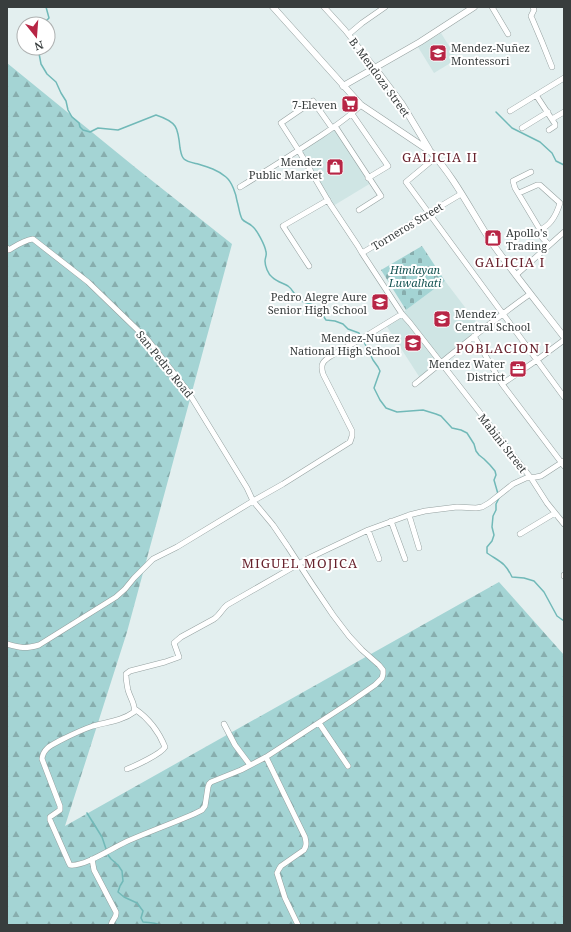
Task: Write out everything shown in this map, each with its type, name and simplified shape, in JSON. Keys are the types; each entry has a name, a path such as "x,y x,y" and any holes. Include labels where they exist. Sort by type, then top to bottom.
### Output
{"main road":[{"path":"273,7 361,105 431,152 436,157 492,242 564,339"},
{"path":"343,86 420,42 467,9 474,7"},
{"name":"B. Mendoza Street","path":"375,68 402,104 431,152"},
{"path":"414,141 420,136"}],"street":[{"name":"B. Mendoza Street","path":"324,7 349,34 375,68"},
{"path":"349,34 385,7"},
{"path":"492,7 508,34"},
{"path":"533,7 534,10 531,16 552,67"},
{"path":"510,111 564,78"},
{"path":"536,95 556,125 548,130"},
{"name":"Torneros Street","path":"334,127 313,101 281,123 362,253 461,194"},
{"path":"240,188 334,127 352,114 361,105"},
{"path":"522,128 548,112"},
{"path":"552,119 564,112"},
{"path":"352,114 388,166 368,178"},
{"path":"334,127 380,196 359,210"},
{"path":"436,157 406,182 564,397"},
{"path":"532,172 513,181 515,188 539,228 539,234 549,245"},
{"path":"519,193 540,185 560,201 554,217 546,226 539,230"},
{"path":"309,266 283,226 329,202"},
{"path":"516,274 564,232"},
{"name":"San Pedro Road","path":"8,250 22,242 33,239 88,282 148,340 187,390 247,488 253,501"},
{"name":"Mabini Street","path":"362,253 402,314 531,478 547,503 564,524"},
{"path":"415,384 502,314 530,294"},
{"path":"7,644 21,648 39,645 116,597 154,559 177,547 300,474 350,442 352,431 323,374 322,364 326,359 402,314"},
{"path":"126,769 140,764 162,751 165,747 153,727 142,714 135,709 128,691 126,677 126,674 130,671 178,657 174,642 180,637 219,616 227,604 331,547 368,530 409,515 442,508 482,507 513,484 521,480 541,476 563,463 502,384 474,336"},
{"path":"502,384 564,339"},
{"path":"135,709 130,715 83,729 49,746 42,754 42,759 60,806 60,810 50,817 50,820 70,865 74,866 92,859 129,840 202,810 205,806 209,784 211,782 250,766 266,757 375,685 382,678 383,670 345,631 273,525 253,501"},
{"path":"520,534 555,513"},
{"path":"409,515 419,548"},
{"path":"391,521 405,559"},
{"path":"368,530 380,560"},
{"path":"318,723 348,766"},
{"path":"224,724 235,745 250,766"},
{"path":"266,757 305,837 306,842 304,850 282,866 277,873 285,898 298,925"},
{"path":"92,859 94,870 117,915 112,920 111,925"}],"shaded area":[{"name":"Mendez-Nuñez Montessori","path":"441,33 457,59 434,73 418,47"},
{"name":"Mendez Public Market","path":"336,129 371,183 333,206 300,152"},
{"name":"Mendez Central School","path":"445,281 480,327 420,378 386,325"}],"green space":[{"path":"7,63 232,244 127,632 65,826 499,582 564,655 564,925 7,925"},
{"name":"Himlayan Luwalhati","path":"422,246 445,281 406,310 381,270"}],"waterway":[{"path":"46,7 48,16"},
{"path":"40,56 41,64 47,74 56,82 72,117 79,123 83,130 90,132 98,128 118,130 156,115 172,123 177,130 182,157 189,162 205,166 216,171 226,177 230,182 235,192 242,219 254,228 264,246 266,253 265,261 268,272 271,276 290,288 300,300 319,308 326,320 343,324 348,329 359,333 361,337"},
{"path":"496,112 512,128 540,142 552,153 556,161 564,165"},
{"path":"363,340 380,371 374,388 386,408 397,412 423,410 436,414 441,416 452,428 467,433 474,444 476,451 495,471 496,475 494,480 498,494"},
{"path":"499,498 493,516 492,527 494,535 492,541 487,547 487,553 504,565 512,577 534,581 544,592 557,616 564,621"},
{"path":"87,813 102,837 108,855 122,871 123,881 118,892 124,897 137,903 143,911 141,918 143,922 160,925"}],"place":[{"name":"Mendez-Nuñez Montessori","path":"438,53"},
{"name":"7-Eleven","path":"350,104"},
{"name":"Mendez Public Market","path":"335,167"},
{"name":"Apollo's Trading","path":"493,238"},
{"name":"Pedro Alegre Aure Senior High School","path":"380,302"},
{"name":"Mendez Central School","path":"442,319"},
{"name":"Mendez-Nuñez National High School","path":"413,343"},
{"name":"Mendez Water District","path":"518,369"}],"district":[{"name":"GALICIA II","path":"440,157"},
{"name":"GALICIA I","path":"510,262"},
{"name":"POBLACION I","path":"503,348"},
{"name":"MIGUEL MOJICA","path":"300,563"}]}
